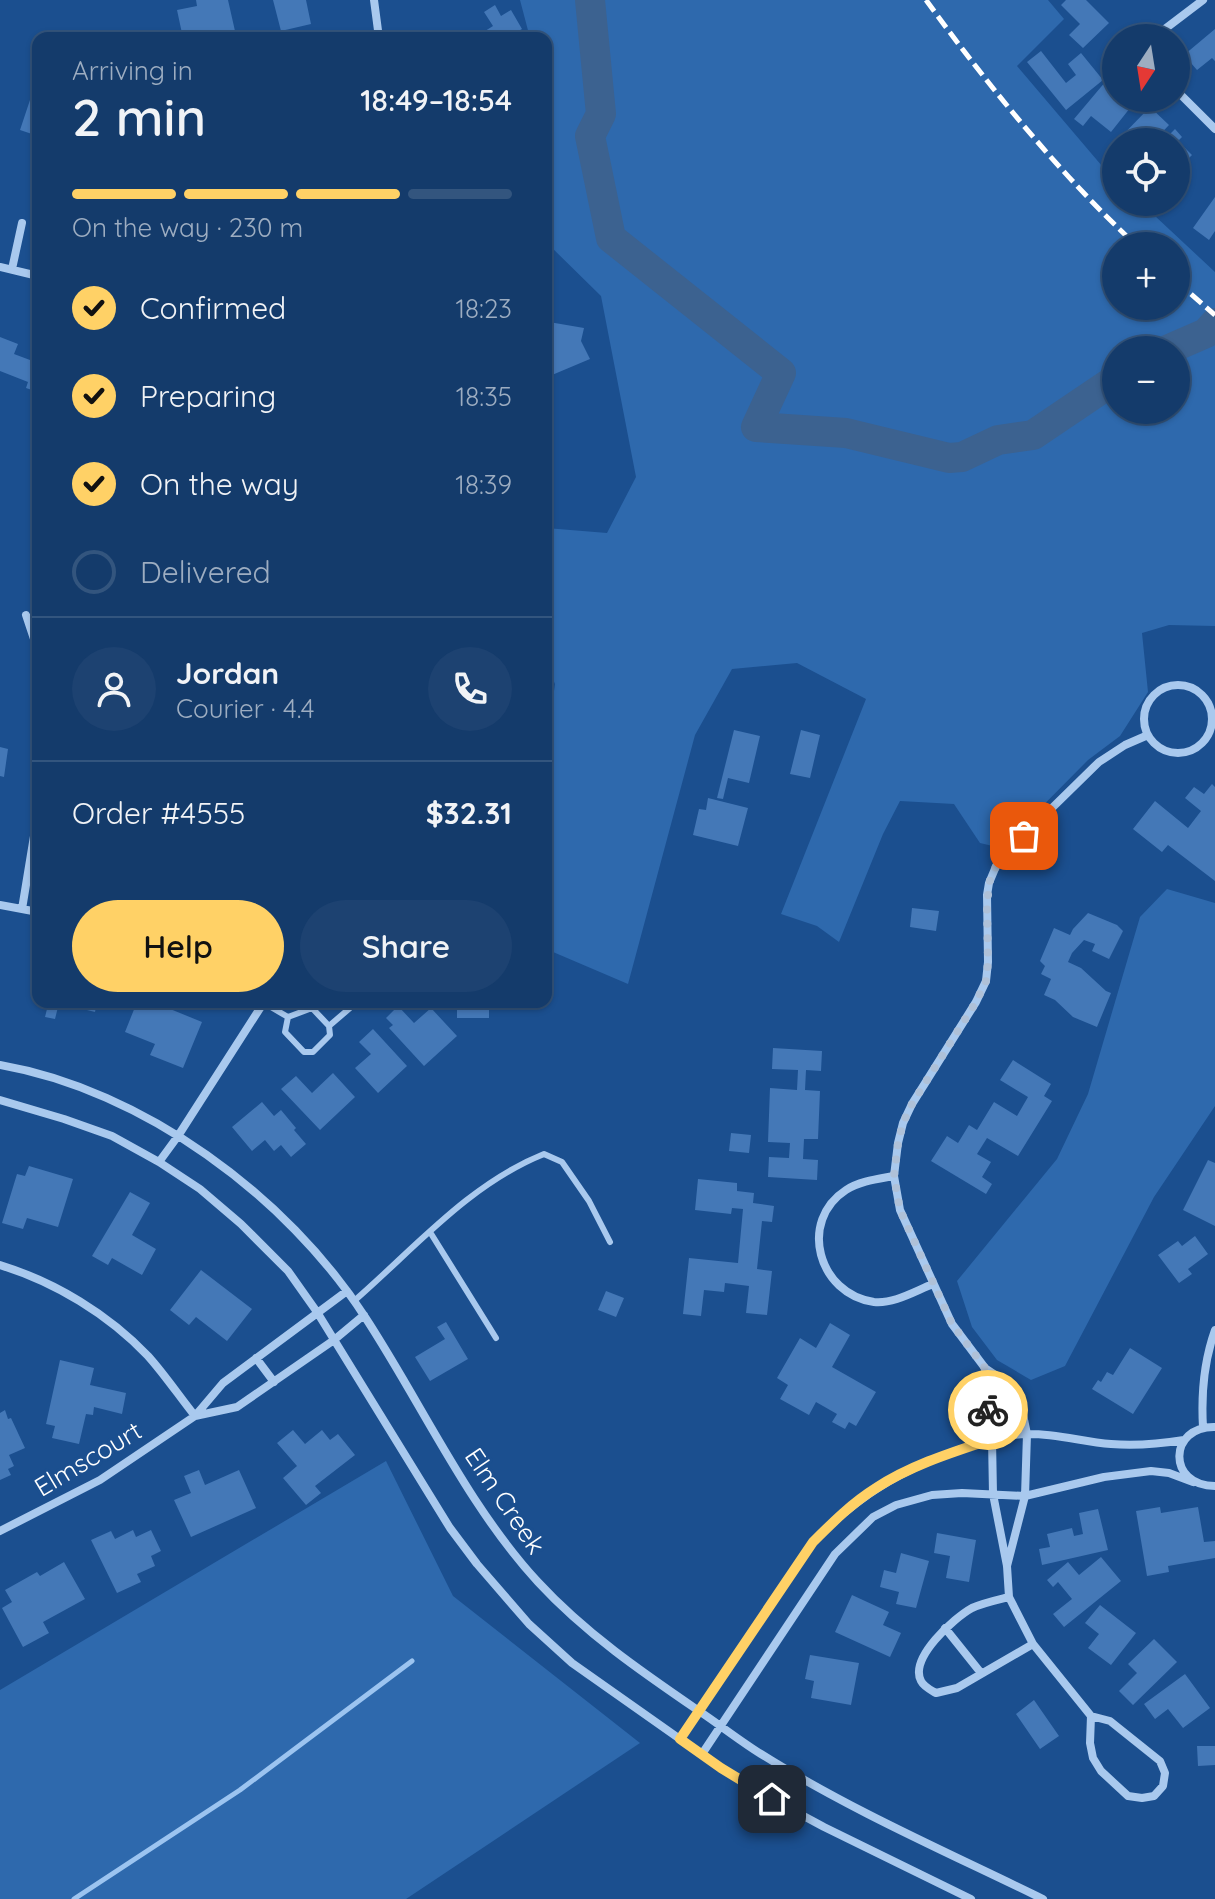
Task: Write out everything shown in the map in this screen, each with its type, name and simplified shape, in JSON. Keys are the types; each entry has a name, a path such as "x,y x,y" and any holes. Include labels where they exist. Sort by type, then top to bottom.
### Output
{"street":[{"path":"374,0 378,32"},
{"path":"1171,24 1203,0"},
{"path":"1190,104 1215,129"},
{"path":"12,269 22,223"},
{"path":"0,267 32,274"},
{"path":"26,615 32,633"},
{"path":"1174,685 1188,686 1200,692 1208,702 1212,728 1206,740 1195,749 1182,753 1169,752 1157,746 1148,735 1144,723 1145,710 1151,698 1162,689 1174,685"},
{"path":"1007,1566 1025,1496 1027,1434 1020,1400 1003,1380 985,1368 952,1324 933,1284 900,1210 894,1176 898,1143 912,1104 986,981 987,895 997,864 1099,762 1148,735"},
{"path":"22,909 32,848"},
{"path":"0,905 32,911"},
{"path":"159,1162 260,1008"},
{"name":"Elm Creek","path":"0,1065 76,1086 132,1109 178,1136 274,1209 315,1249 364,1315 492,1527 538,1582 586,1629 646,1676 762,1754 862,1811 1043,1899"},
{"path":"0,1100 112,1136 200,1189 241,1224 288,1271 317,1312 450,1528 477,1564 529,1624 572,1663 772,1799 971,1899"},
{"path":"894,1176 863,1182 845,1191 830,1205 818,1244 822,1264 834,1283 854,1296 875,1302 892,1300 933,1284"},
{"path":"0,1265 47,1283 112,1323 148,1357 195,1416"},
{"name":"Elmscourt","path":"0,1531 100,1480 195,1416 223,1383 347,1291"},
{"name":"Elmscourt","path":"195,1416 237,1407 334,1340 364,1315"},
{"path":"1203,1427 1205,1367 1215,1330"},
{"path":"256,1358 274,1382"},
{"path":"985,1368 992,1439 993,1494 1007,1566 1009,1597 1033,1644 1091,1716 1110,1721 1160,1761 1165,1773 1163,1786 1154,1796 1128,1796 1101,1771 1093,1758 1090,1743 1091,1716"},
{"path":"1193,1482 1179,1462 1179,1451 1192,1431 1215,1427"},
{"path":"680,1739 813,1542 858,1500 893,1478 936,1458 992,1439 1027,1434 1109,1444 1151,1445 1184,1440"},
{"path":"702,1754 835,1554 873,1517 915,1498 932,1495 1025,1496 1104,1477 1151,1471 1169,1473 1203,1486 1215,1486"},
{"path":"1009,1597 975,1607 945,1628 922,1659 919,1671 921,1682 936,1693 946,1692 1033,1644"},
{"path":"945,1628 981,1673"}],"lane":[{"path":"274,1008 288,1017"},
{"path":"312,1008 329,1026 330,1035 313,1052 304,1052 285,1032 288,1017 312,1008"},
{"path":"329,1026 350,1008"},
{"path":"354,1301 483,1188 522,1163 544,1154 562,1162 589,1201 610,1242"},
{"path":"430,1232 496,1338"}],"shaded area":[{"path":"520,0 1048,0 1064,19 1017,66 1102,166 1102,216 1155,216 1172,232 1102,232 1102,320 1190,320 1190,249 1215,272 1215,626 1169,625 1142,633 1148,692 1120,736 1088,760 1001,848 980,843 954,804 900,801 883,834 839,942 817,926 781,914 866,699 797,663 732,669 695,735 628,984 552,952 552,705 555,684 552,677 552,528 607,533 636,477 601,296 552,248 552,32 528,32"},
{"path":"1167,889 1215,903 1215,1106 1154,1197 1065,1366 1031,1380 997,1360 972,1327 957,1281 1057,1159 1088,1094 1140,917"},
{"path":"386,1461 453,1596 640,1743 406,1899 0,1899 0,1690"}],"building":[{"path":"196,0 228,0 235,31 182,32 177,10 197,6"},
{"path":"273,0 306,0 311,24 281,31"},
{"path":"1066,0 1086,0 1109,23 1102,24 1102,30 1083,48 1069,35 1080,24 1061,5"},
{"path":"495,5 501,16 511,10 522,29 517,32 484,32 493,26 484,12"},
{"path":"1215,29 1215,61 1212,58 1197,70 1190,62 1190,50"},
{"path":"1041,51 1066,83 1076,75 1068,64 1081,53 1102,81 1066,110 1027,62"},
{"path":"1102,86 1102,112 1127,112 1114,128 1106,128 1091,116 1083,126 1074,119"},
{"path":"30,100 32,100 32,134 20,130"},
{"path":"1145,112 1155,112 1169,125 1166,128 1130,128"},
{"path":"1215,197 1215,231 1209,240 1193,228"},
{"path":"552,323 584,328 581,341 590,359 552,375"},
{"path":"0,337 18,344 14,354 32,361 32,390 26,388 28,382 0,371"},
{"path":"734,730 760,736 749,783 728,778 723,799 717,798"},
{"path":"801,730 820,735 810,778 790,774"},
{"path":"0,747 8,749 4,777 0,776"},
{"path":"1212,784 1215,787 1215,881 1168,845 1162,852 1133,829 1155,801 1188,828 1201,811 1185,798 1194,787 1204,794"},
{"path":"708,798 748,808 738,846 693,835 699,809 706,810"},
{"path":"912,908 939,911 936,931 910,927"},
{"path":"1088,913 1117,925 1123,931 1109,959 1092,951 1095,944 1084,940 1068,962 1081,968 1111,993 1097,1027 1073,1017 1055,1000 1044,995 1051,979 1041,974 1045,966 1040,961 1054,928 1070,935"},
{"path":"47,1008 58,1008 55,1019 45,1017"},
{"path":"135,1008 168,1008 202,1022 183,1068 150,1055 155,1044 125,1032"},
{"path":"400,1008 414,1023 431,1008 457,1036 424,1066 389,1028 393,1025 386,1018"},
{"path":"457,1008 489,1008 489,1018 457,1018"},
{"path":"373,1029 407,1066 378,1093 355,1068 371,1054 359,1042"},
{"path":"773,1048 822,1051 821,1071 806,1070 805,1090 820,1091 818,1139 804,1139 803,1159 818,1160 817,1180 768,1177 769,1157 789,1158 790,1143 768,1142 770,1088 797,1090 798,1070 772,1069"},
{"path":"1013,1060 1051,1084 1044,1096 1052,1101 1018,1156 987,1138 977,1154 991,1162 982,1177 992,1184 986,1194 931,1161 947,1136 958,1143 969,1125 977,1130 994,1102 1017,1116 1028,1097 1000,1080"},
{"path":"333,1073 355,1097 320,1130 281,1089 296,1076 312,1093"},
{"path":"262,1102 274,1116 281,1110 306,1144 291,1157 281,1145 274,1151 265,1140 252,1151 232,1127"},
{"path":"731,1133 751,1135 749,1153 729,1151"},
{"path":"1208,1160 1215,1163 1215,1226 1183,1210"},
{"path":"29,1166 73,1179 58,1227 27,1218 23,1229 2,1223 17,1174 25,1176"},
{"path":"698,1179 737,1183 737,1191 754,1193 753,1203 774,1206 772,1222 762,1221 757,1269 772,1271 767,1315 746,1313 749,1286 725,1283 724,1292 704,1290 701,1316 683,1314 689,1258 738,1263 743,1209 732,1208 731,1214 695,1210"},
{"path":"130,1192 150,1203 132,1235 156,1249 142,1275 112,1258 108,1265 92,1256"},
{"path":"1195,1236 1208,1254 1188,1269 1192,1274 1179,1283 1158,1255 1178,1241 1182,1246"},
{"path":"201,1270 252,1309 227,1341 196,1317 189,1325 170,1310"},
{"path":"606,1291 624,1298 616,1317 598,1310"},
{"path":"446,1322 468,1359 430,1381 415,1357 445,1339 437,1327"},
{"path":"830,1323 850,1335 832,1367 876,1392 856,1426 849,1422 845,1429 832,1422 837,1414 816,1402 809,1415 780,1399 788,1385 777,1378 800,1338 816,1348"},
{"path":"1130,1348 1162,1368 1133,1414 1092,1389 1107,1372 1113,1375"},
{"path":"60,1360 94,1368 90,1385 126,1393 122,1414 94,1407 93,1415 86,1414 79,1444 52,1438 55,1426 46,1424"},
{"path":"5,1410 25,1448 9,1455 14,1466 8,1469 11,1475 0,1480 0,1413"},
{"path":"293,1430 305,1444 322,1430 330,1440 338,1434 355,1455 315,1486 321,1493 306,1505 283,1478 297,1466 277,1443"},
{"path":"199,1470 205,1485 239,1470 256,1508 191,1537 174,1500 191,1493 184,1476"},
{"path":"1160,1507 1161,1513 1198,1507 1204,1542 1215,1541 1215,1558 1168,1566 1169,1572 1147,1576 1136,1511"},
{"path":"1098,1509 1108,1550 1042,1565 1039,1549 1050,1547 1047,1534 1072,1528 1074,1536 1083,1534 1079,1513"},
{"path":"133,1530 136,1537 151,1530 161,1551 151,1556 155,1566 137,1574 141,1582 117,1593 91,1540 111,1531 115,1539"},
{"path":"937,1533 976,1540 969,1582 946,1578 950,1556 934,1553"},
{"path":"901,1553 929,1561 916,1608 896,1604 899,1592 880,1587 884,1570 896,1573"},
{"path":"1101,1557 1121,1581 1064,1627 1053,1614 1072,1599 1058,1582 1053,1587 1047,1580 1068,1562 1079,1575"},
{"path":"64,1562 85,1599 43,1622 49,1633 23,1647 2,1608 12,1602 5,1590 37,1572 40,1576"},
{"path":"852,1595 889,1612 883,1625 901,1633 890,1657 835,1632"},
{"path":"1100,1605 1136,1633 1111,1665 1088,1648 1099,1634 1085,1623"},
{"path":"1154,1639 1177,1662 1133,1705 1119,1691 1137,1673 1128,1664"},
{"path":"810,1655 859,1663 851,1705 811,1698 814,1681 805,1679"},
{"path":"1185,1674 1210,1708 1183,1728 1168,1709 1155,1719 1144,1704"},
{"path":"1034,1700 1059,1736 1040,1749 1016,1714"},
{"path":"1197,1746 1215,1746 1215,1765 1198,1766"}],"waterway":[{"path":"590,0 601,114 590,136 611,238 781,373 756,427 846,433 949,458 962,457 998,440 1033,435 1102,388"},
{"path":"1190,340 1206,333 1215,323"},
{"path":"74,1899 240,1790 412,1661"}],"railway":[{"path":"926,0 1026,128 1122,232"},
{"path":"1190,293 1215,315"}],"way so far":[{"path":"988,1410 985,1368 952,1324 900,1210 894,1176 903,1123 986,981 989,883 997,864 1024,836"}],"route":[{"path":"772,1799 680,1739 813,1542 835,1519 877,1487 936,1458 992,1439 988,1410"}]}
